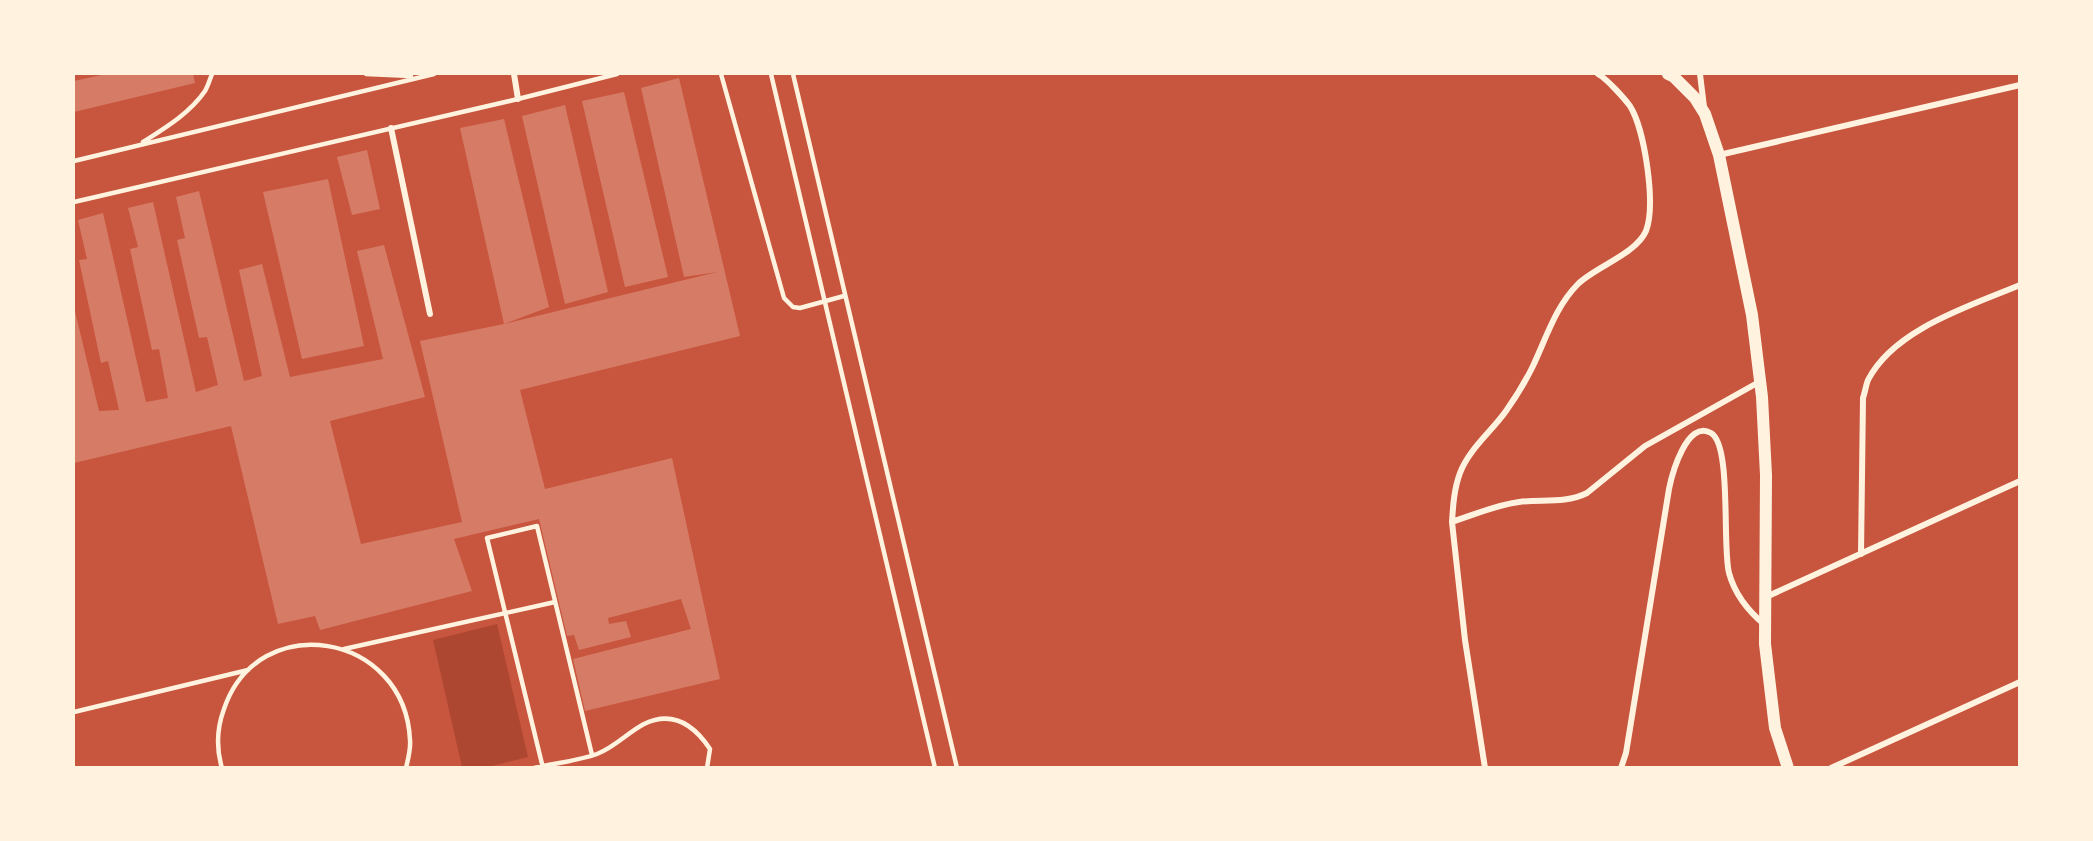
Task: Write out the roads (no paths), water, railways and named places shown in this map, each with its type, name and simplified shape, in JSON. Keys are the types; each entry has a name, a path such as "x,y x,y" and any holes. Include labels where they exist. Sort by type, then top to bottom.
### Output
{"main road":[{"path":"1668,74 1695,98 1705,114 1719,155 1752,315 1760,381 1766,475 1766,644 1775,728 1788,768"}],"street":[{"path":"514,74 518,99"},
{"path":"1485,768 1465,640 1452,522 1454,493 1460,471 1506,411 1532,369 1563,300 1580,282 1631,249 1646,232 1650,207 1648,169 1638,129 1630,106 1598,74"},
{"path":"1700,74 1705,114"},
{"path":"1719,155 2019,85"},
{"path":"391,128 430,314"},
{"path":"1862,554 1863,398 1868,380 1883,359 1901,342 1949,314 2019,285"},
{"path":"1452,522 1519,502 1560,501 1579,497 1646,446 1760,381"},
{"path":"1621,768 1626,753 1668,489 1674,464 1687,442 1697,433 1706,431 1712,433 1719,441 1725,480 1729,572 1736,591 1748,610 1766,626"},
{"path":"1766,597 2019,481"},
{"path":"1831,768 2019,682"}],"lane":[{"path":"138,145 184,113 204,91 212,74"},
{"path":"366,74 420,77"},
{"path":"74,160 434,74"},
{"path":"74,202 617,74"},
{"path":"721,74 784,298 792,307 800,308 844,296"},
{"path":"771,74 935,768"},
{"path":"793,74 957,768"},
{"path":"543,767 487,538 537,526 592,755"},
{"path":"344,649 555,602"},
{"path":"222,768 219,757 218,725 228,696 248,670 269,655 293,646 318,644 344,649 371,662 393,684 406,712 411,742 406,768"},
{"path":"74,712 248,670"},
{"path":"534,768 592,755 616,744 645,724 673,719 685,723 699,734 710,749 707,768"}]}
